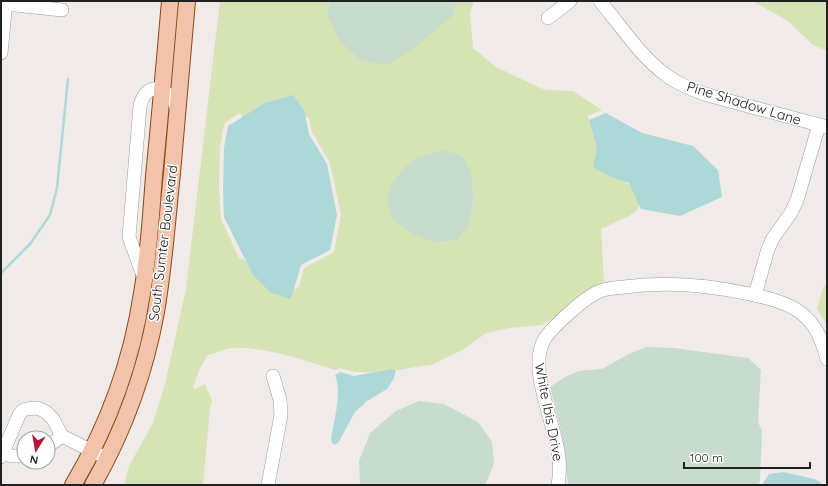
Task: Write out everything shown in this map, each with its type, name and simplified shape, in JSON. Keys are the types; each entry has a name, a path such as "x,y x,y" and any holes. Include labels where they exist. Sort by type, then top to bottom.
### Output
{"main road":[{"name":"South Sumter Boulevard","path":"73,485 92,450 110,411 125,367 136,323 145,278 170,1"},
{"name":"South Sumter Boulevard","path":"93,485 126,416 135,392 156,314 165,249 187,1"}],"street":[{"path":"548,18 570,1"},
{"name":"Pine Shadow Lane","path":"600,1 645,56 655,66 676,81 711,96 823,126"},
{"path":"1,53 6,2 62,10"},
{"path":"162,90 173,99 177,109"},
{"path":"755,295 768,249 773,238 797,200 823,126"},
{"name":"White Ibis Drive","path":"558,485 560,469 558,452 538,366 541,347 544,340 554,328 593,294 613,288 653,284 684,285 723,288 784,303 808,319 818,333 827,359"},
{"path":"268,485 282,415 280,400 273,376"},
{"path":"16,455 2,454 19,415 26,409 36,408 46,412 53,419 62,436 107,458"},
{"path":"56,440 62,436"}],"green space":[{"path":"220,1 329,1 327,15 453,15 458,1 474,1 470,13 473,48 496,67 545,90 573,91 602,110 587,116 592,123 610,177 623,181 637,188 640,206 637,208 638,210 629,216 601,229 604,283 586,298 542,325 509,328 486,333 464,349 431,365 383,373 354,372 340,368 335,370 284,354 256,349 232,348 208,355 200,368 193,387 195,389 205,384 212,401 210,408 203,485 124,485 129,466 153,423 165,384 186,289","holes":["240,113 242,117 304,115 309,118 312,132 330,163 341,214 334,252 304,268 299,287 287,293 242,258 240,260 221,219 219,191 220,147 224,125","471,172 474,198 469,226"]},
{"path":"329,1 458,1 453,15 413,49 387,65 360,60 340,41 327,15"},
{"path":"752,1 827,1 827,51 813,45 788,21"},
{"path":"442,150 462,156 471,172 474,198 469,226 457,240 435,242 413,234 392,218 387,199 392,184 403,169 417,158"},
{"path":"827,282 827,326 817,308 823,288"},
{"path":"646,347 674,348 748,358 761,370 758,422 762,431 760,481 758,485 568,485 563,439 550,387 565,377 579,371 602,369 627,355"},
{"path":"419,401 444,404 478,422 492,442 494,464 485,485 360,485 359,461 370,433 396,411"}],"water":[{"path":"293,95 304,110 309,134 327,164 337,215 330,250 301,265 292,296 289,299 270,292 253,275 224,217 223,191 224,148 228,126 265,103"},
{"path":"606,113 642,133 693,146 718,170 722,197 680,216 641,209 629,183 611,177 593,167 597,148 589,120"},
{"path":"393,369 396,372 387,389 367,401 355,412 338,443 334,445 331,441 338,399 335,375 340,372 354,376"},
{"path":"783,472 815,479 824,485 762,485 769,474"}],"waterway":[{"path":"1,273 30,244 50,215 57,188 68,79"}]}
